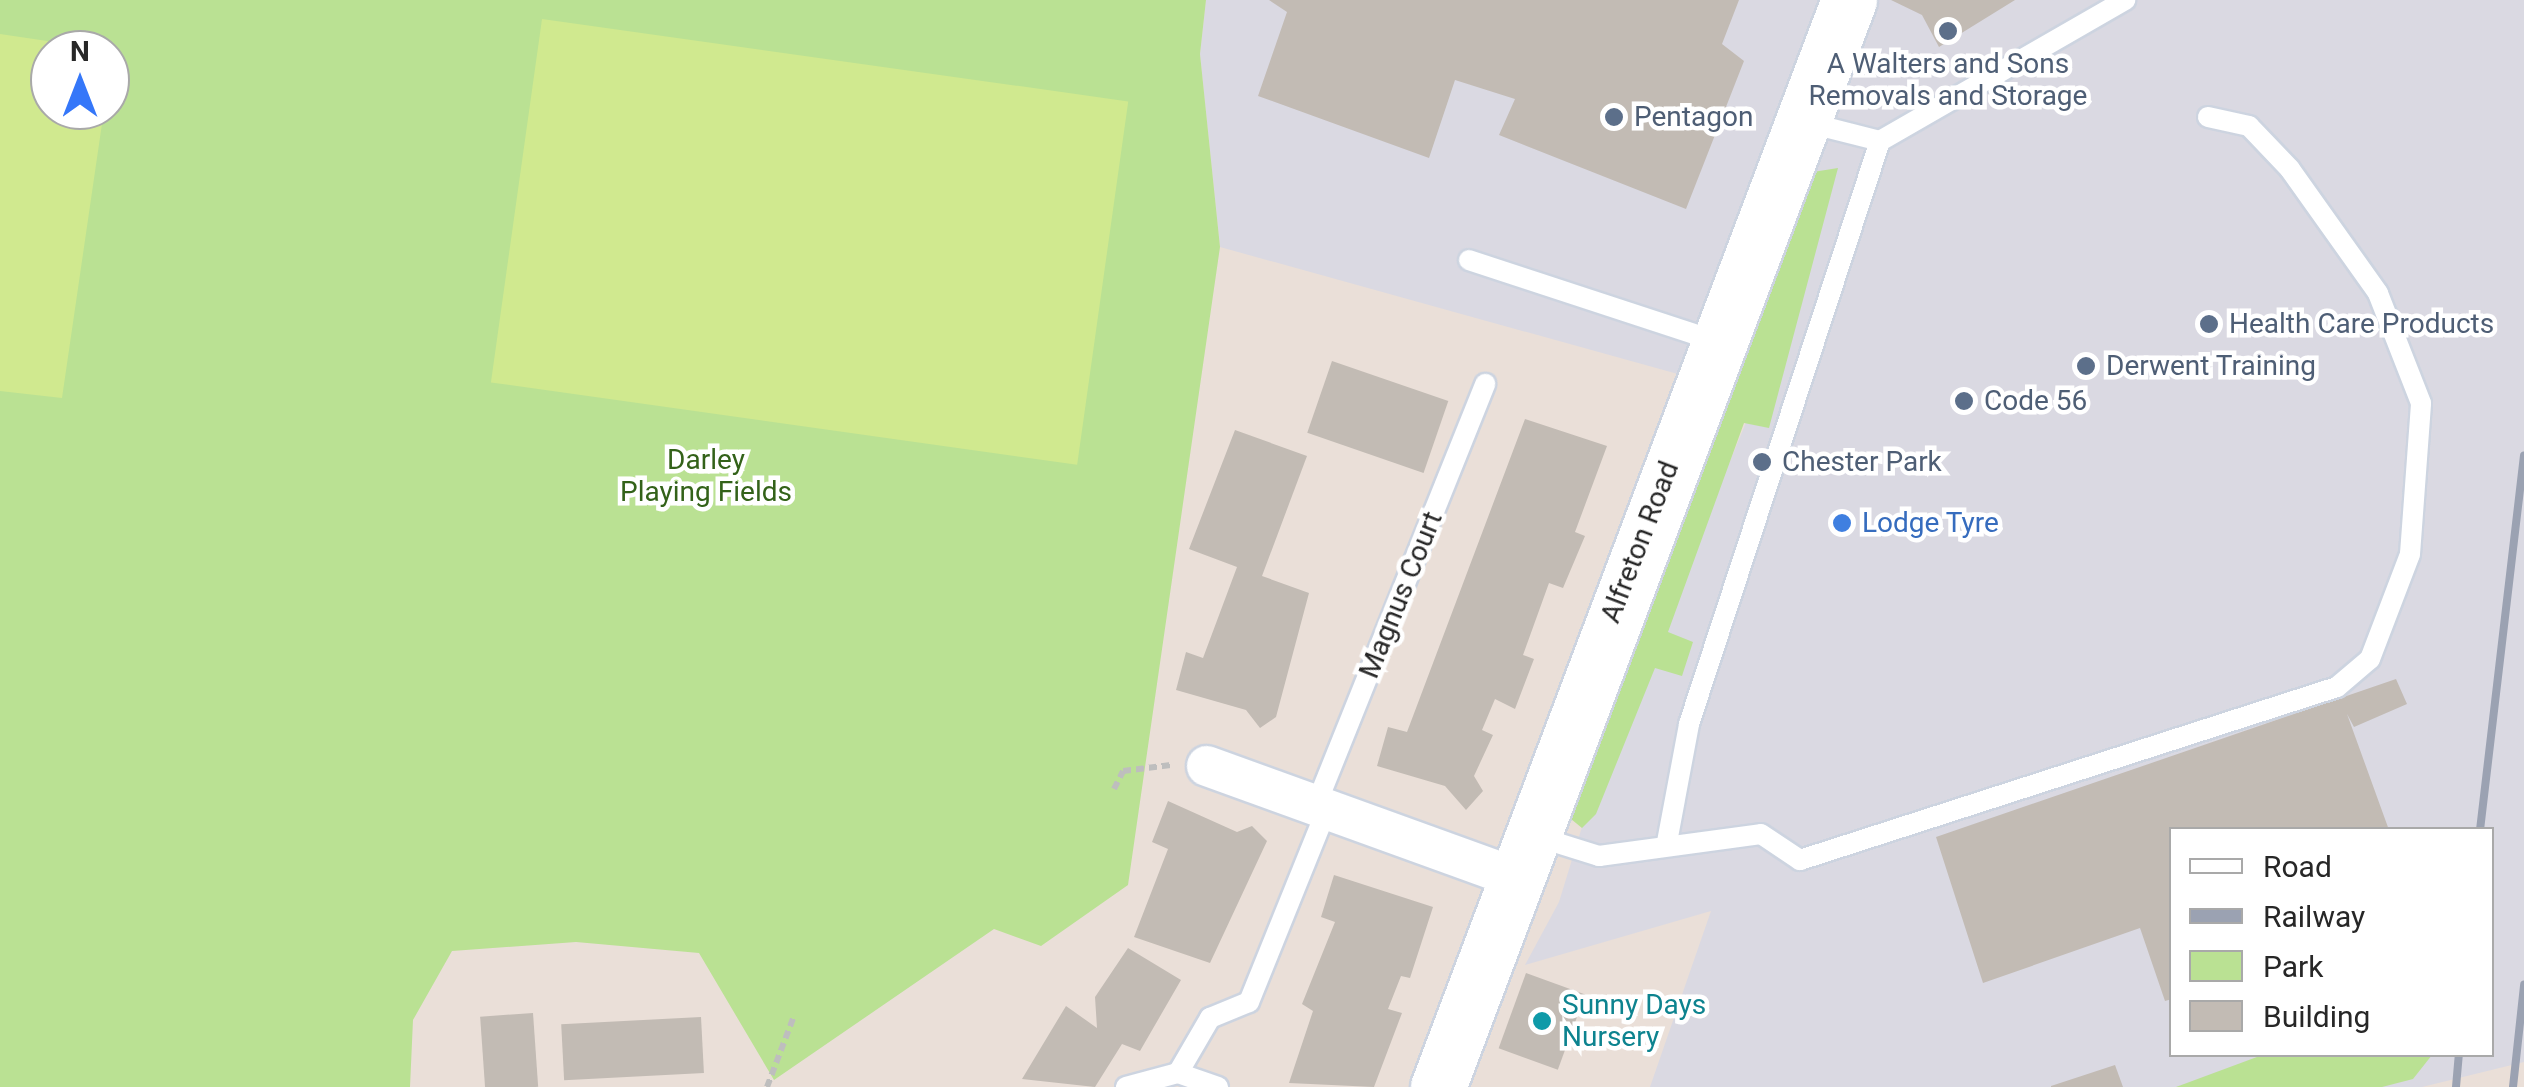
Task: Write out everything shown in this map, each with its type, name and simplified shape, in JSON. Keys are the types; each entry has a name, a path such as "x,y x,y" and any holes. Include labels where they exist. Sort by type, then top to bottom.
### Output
{"street":[{"name":"Alfreton Road","path":"1438,1087 1519,855 1849,0"},
{"path":"1207,766 1321,807 1519,855"}],"lane":[{"path":"1667,842 1689,724 1880,141 2125,0"},
{"path":"1519,855 1598,856 1667,842 1761,834 1800,860 2337,688 2370,659 2410,554 2421,403 2378,293 2290,170 2249,126 2208,117"},
{"path":"1803,121 1880,141"},
{"path":"1470,260 1718,341"},
{"name":"Magnus Court","path":"1178,1074 1210,1018 1249,1002 1485,384"},
{"path":"1126,1087 1178,1074 1218,1087"}],"path":[{"path":"1114,789 1123,770 1207,766"},
{"path":"767,1087 794,1016"}],"shaded area":[{"path":"1206,0 2524,0 2524,1062 2422,1087 1650,1087 1711,911 1525,965 1559,902 1593,791 1757,396 1220,247 1200,54"}],"green space":[{"name":"Darley Playing Fields","path":"0,0 1206,0 1200,54 1220,247 1128,885 1041,946 994,929 774,1080 699,953 576,942 452,951 413,1020 410,1087 0,1087"},
{"path":"542,19 1128,101 1077,465 491,382"},
{"path":"0,34 30,38 30,130 101,130 62,398 0,391"},
{"path":"1838,168 1769,428 1744,423 1668,632 1693,642 1682,676 1655,668 1596,814 1582,828 1571,819 1581,787 1708,432 1813,172"},
{"path":"2257,1057 2430,1057 2413,1079 2382,1087 2176,1087"}],"building":[{"name":"Pentagon","path":"1269,0 1739,0 1722,44 1744,61 1686,209 1499,135 1515,99 1455,80 1429,158 1258,96 1287,12"},
{"name":"A Walters and Sons Removals and Storage","path":"1891,0 2015,0 1939,47 1922,15"},
{"path":"1332,361 1448,401 1424,473 1307,433"},
{"path":"1525,419 1607,446 1575,532 1585,536 1563,588 1549,583 1523,655 1534,659 1515,709 1495,699 1482,730 1493,735 1474,776 1483,791 1466,810 1445,786 1377,766 1388,727 1407,732"},
{"path":"1235,430 1307,456 1262,576 1309,593 1276,717 1260,728 1246,710 1176,690 1186,652 1203,658 1237,567 1189,549"},
{"path":"2396,679 2407,704 2354,727 2347,714 2388,827 2169,827 2169,1000 2165,1001 2140,928 1983,983 1936,837"},
{"path":"1168,801 1237,832 1252,826 1267,841 1210,963 1134,937 1168,849 1152,842"},
{"path":"1334,875 1433,907 1410,978 1401,976 1388,1009 1402,1013 1374,1087 1289,1083 1313,1011 1302,1004 1335,922 1321,917"},
{"path":"1128,948 1181,980 1140,1051 1122,1044 1095,1087 1022,1079 1066,1006 1097,1028 1095,997"},
{"name":"Sunny Days Nursery","path":"1526,973 1585,995 1558,1070 1499,1048"},
{"path":"533,1013 538,1087 485,1087 480,1017"},
{"path":"701,1017 704,1073 564,1080 561,1024"},
{"path":"2115,1065 2123,1087 2051,1087 2051,1086"}],"railway":[{"path":"2480,827 2524,456"},
{"path":"2513,1087 2524,985"},
{"path":"2456,1087 2459,1057"}],"place":[{"name":"A Walters and Sons Removals and Storage","path":"1948,31"},
{"name":"Pentagon","path":"1614,117"},
{"name":"Health Care Products","path":"2209,324"},
{"name":"Derwent Training","path":"2086,366"},
{"name":"Code 56","path":"1964,401"},
{"name":"Chester Park","path":"1762,462"},
{"name":"Lodge Tyre","path":"1842,523"},
{"name":"Sunny Days Nursery","path":"1542,1021"}]}
